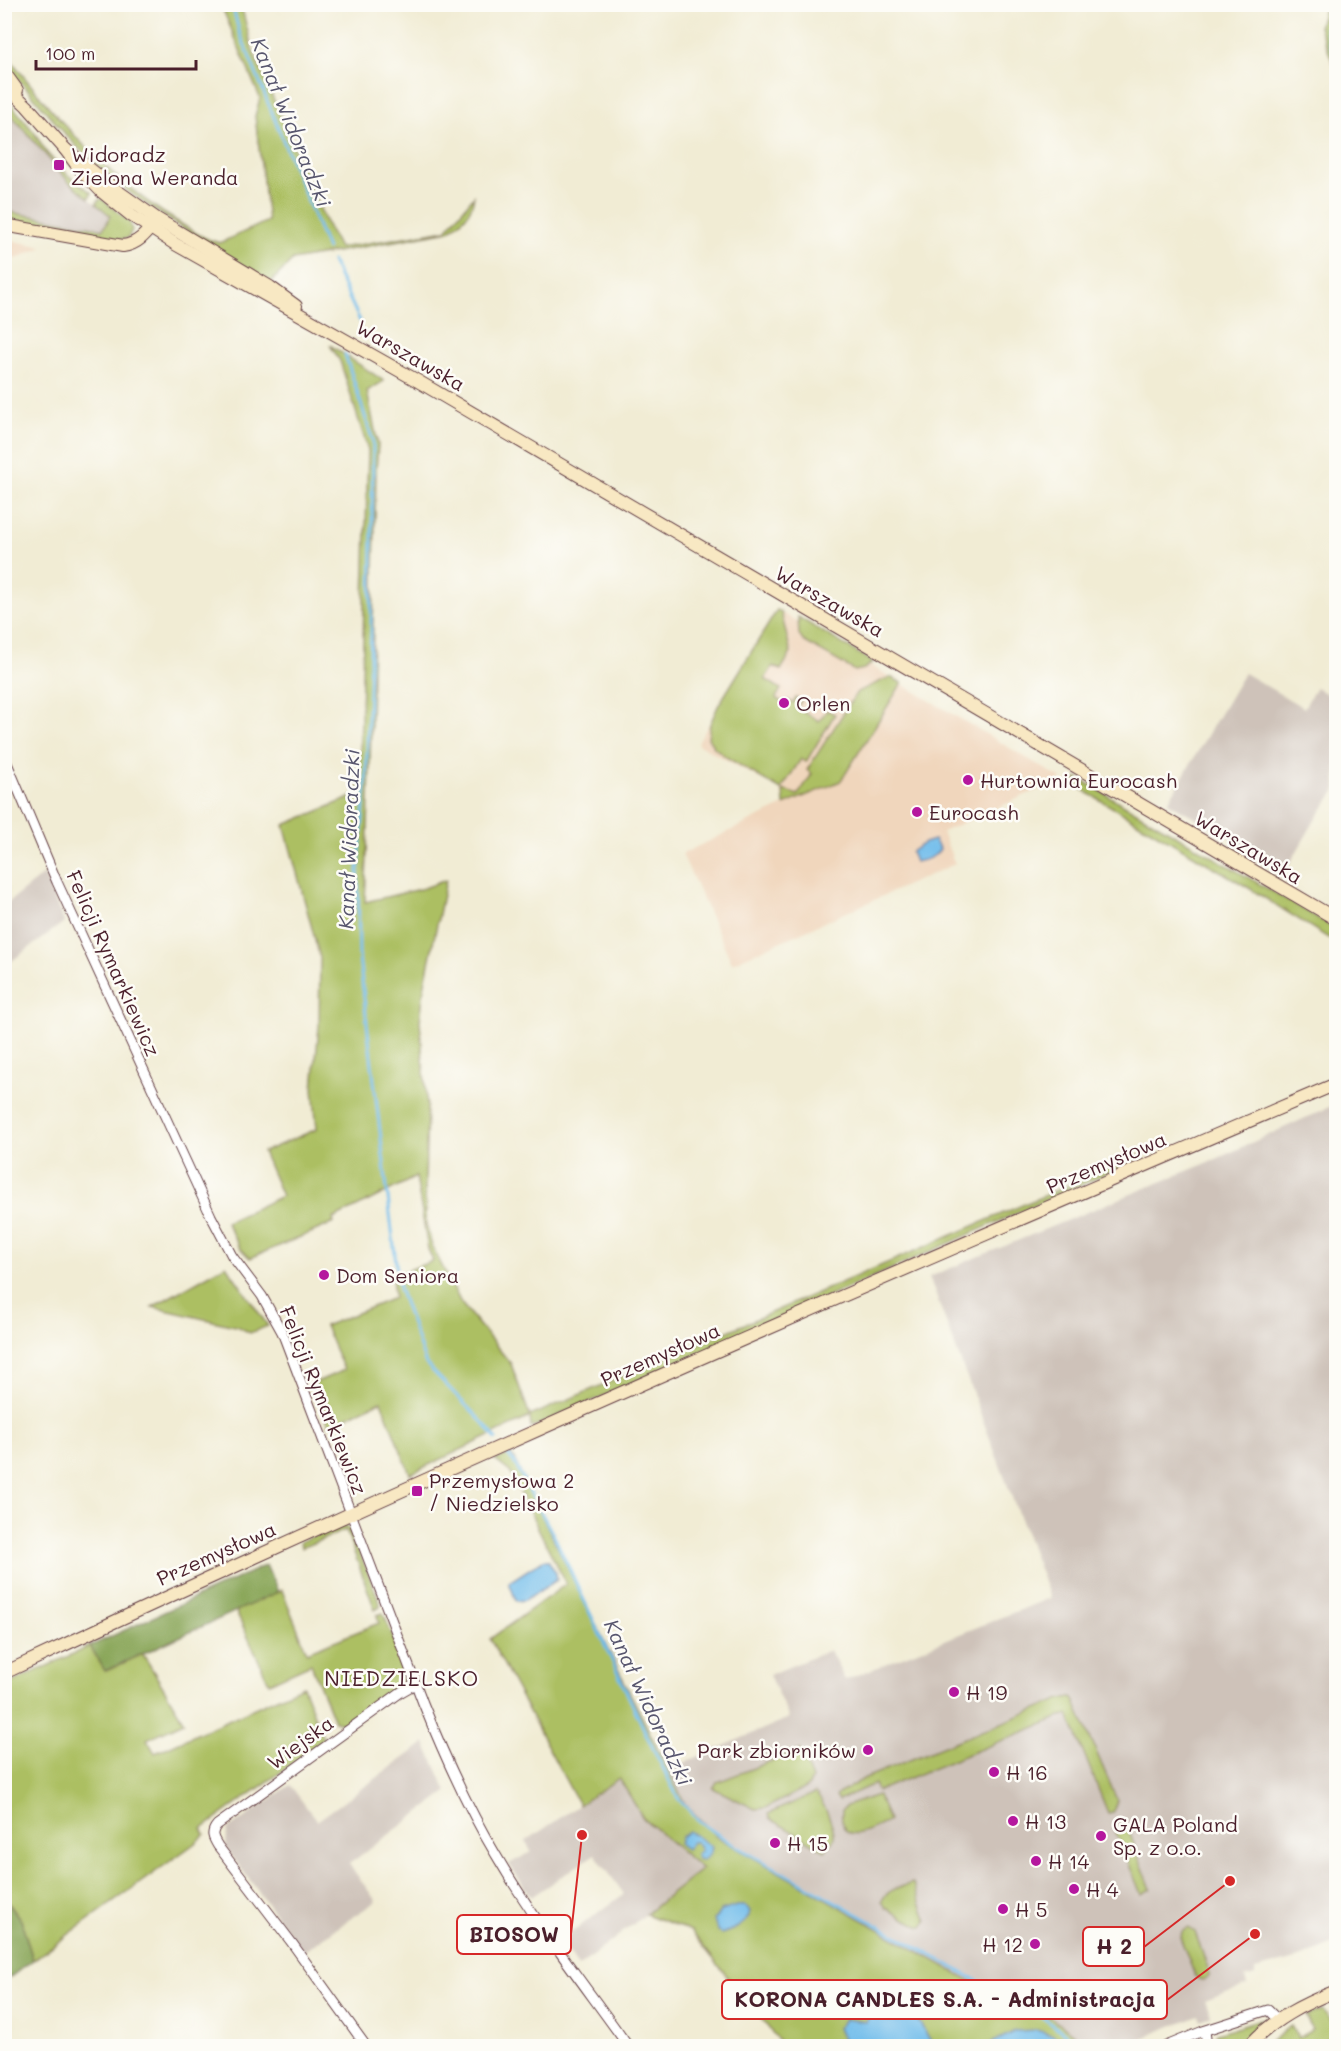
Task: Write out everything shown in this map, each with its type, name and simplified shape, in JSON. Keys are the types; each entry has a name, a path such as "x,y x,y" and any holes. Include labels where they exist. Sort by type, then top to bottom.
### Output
{"street":[{"path":"4,72 27,106"},
{"path":"4,84 27,106"},
{"name":"Warszawska","path":"27,106 65,149 154,224 270,287 313,321 1333,919"},
{"path":"4,225 123,246 136,243 154,224"},
{"name":"Felicji Rymarkiewicz","path":"4,756 57,882 211,1216 232,1256 262,1296 282,1332 415,1684 466,1801 495,1854 548,1936 628,2046"},
{"name":"Przemysłowa","path":"4,1673 164,1598 644,1382 1336,1084"},
{"name":"Wiejska","path":"366,2046 212,1836 217,1825 400,1692 415,1684"},
{"path":"1249,2046 1278,2020 1307,2003 1336,1991"},
{"path":"1166,2046 1268,2010 1278,2020"},
{"path":"1205,2031 1207,2046"}],"shaded area":[{"path":"4,106 68,181 111,216 104,229 5,211"},
{"path":"5,239 43,247 5,263"},
{"path":"777,610 1062,779 942,832 955,864 732,963 682,854 784,805 781,790 697,744"},
{"path":"1244,673 1304,708 1316,687 1336,700 1336,790 1315,820 1286,870 1168,802"},
{"path":"44,874 64,922 5,966 5,905"},
{"path":"1336,1104 1336,1943 1300,1958 1255,1970 1255,1975 1245,1978 1247,1985 1205,2001 1211,2016 1201,2020 1199,2015 1123,2046 1090,2046 1045,2014 1018,2008 717,1837 685,1804 667,1770 789,1718 769,1675 830,1650 845,1680 1050,1598 929,1277 1214,1160"},
{"path":"425,1743 447,1792 349,1864 376,1901 303,1952 226,1848 227,1830 290,1785 317,1821"},
{"path":"619,1778 643,1818 703,1870 578,1967 561,1940 624,1894 595,1854 531,1897 509,1864 531,1852 526,1841"}],"green space":[{"path":"221,5 241,5 253,51 339,248 446,230 474,196 466,216 449,231 293,260 270,283 160,214 98,167 72,142 20,81 11,70 5,57 4,51 82,144 126,185 191,230 220,243 268,221 255,116 260,98"},
{"path":"1325,5 1336,5 1336,70 1319,27"},
{"path":"5,97 34,132 47,153 68,175 92,193 89,198 68,181 13,117 5,106"},
{"path":"99,199 130,222 132,230 128,238 118,240 5,218 4,211 103,229 111,216 96,204"},
{"path":"330,345 384,381 367,391 378,445 365,902 424,888 446,880 424,988 420,1021 427,1108 426,1225 432,1246 461,1303 511,1364 530,1416 1139,1155 1135,1161 531,1428 530,1417 410,1474 381,1401 329,1425 314,1383 344,1370 325,1326 394,1298 392,1276 433,1261 428,1249 416,1177 333,1219 334,1223 250,1258 240,1248 226,1222 282,1196 263,1152 317,1129 313,1089 319,1026 320,958 284,825 350,798 359,792 368,450 340,361"},
{"path":"777,610 781,612 791,653 781,670 773,666 765,679 781,689 776,698 785,704 788,700 793,703 796,698 801,701 797,708 819,721 827,710 835,714 806,762 801,759 781,790 726,757 714,747 708,738 710,724 718,706"},
{"path":"798,617 873,662 864,669 855,671 803,641 799,635"},
{"path":"890,677 902,683 841,781 784,805 783,790 798,795 812,774 807,770 857,692"},
{"path":"1078,778 1328,924 1336,930 1336,943 1249,888 1071,783"},
{"path":"226,1265 268,1326 250,1333 239,1327 152,1307"},
{"path":"511,1453 685,1804 717,1837 1018,2008 1045,2014 1091,2046 783,2046 691,1931 646,1914 702,1869 643,1818 619,1778 579,1805 490,1639 566,1584 510,1472 495,1460"},
{"path":"344,1525 350,1529 380,1603 380,1607 375,1610 346,1530 301,1548 300,1542"},
{"path":"266,1565 278,1592 105,1671 90,1646"},
{"path":"282,1590 307,1652 379,1623 377,1615 383,1613 404,1665 404,1677 400,1685 344,1727 343,1723 334,1721 311,1664 269,1683 236,1611"},
{"path":"90,1646 106,1671 143,1654 184,1722 147,1739 155,1753 303,1686 324,1741 202,1829 205,1834 194,1844 33,1960 21,1920 5,1898 4,1686"},
{"path":"1071,1697 1117,1800 1113,1812 1108,1813 1068,1714 877,1791 874,1784 839,1800 836,1797 865,1778"},
{"path":"800,1750 812,1779 809,1786 766,1808 755,1809 713,1788 717,1782"},
{"path":"815,1793 825,1807 834,1834 833,1840 825,1851 769,1818 768,1814"},
{"path":"878,1795 889,1821 857,1834 845,1829 842,1822 842,1810 846,1806"},
{"path":"1123,1826 1128,1829 1151,1889 1141,1894 1114,1828"},
{"path":"913,1883 927,1921 923,1927 886,1908 882,1901 891,1891"},
{"path":"4,1898 21,1920 33,1960 5,1981"},
{"path":"1189,1928 1195,1932 1209,1971 1209,1976 1204,1980 1195,1976 1180,1937 1183,1931"},
{"path":"1322,2010 1336,2025 1336,2036 1321,2041 1322,2046 1266,2046 1291,2026 1298,2038 1312,2030 1306,2016"},
{"path":"1261,2019 1262,2022 1239,2046 1213,2045 1217,2033"}],"water":[{"path":"934,840 940,849 938,852 929,858 915,862 911,852 924,843"},
{"path":"543,1560 548,1560 556,1573 557,1580 525,1600 516,1601 509,1582"},
{"path":"689,1831 712,1847 711,1852 703,1860 697,1859 696,1855 701,1850 696,1842 692,1842 686,1849 679,1844 681,1837"},
{"path":"744,1906 750,1911 749,1916 739,1926 721,1934 717,1931 714,1919 721,1911"},
{"path":"874,1998 902,2005 916,2017 934,2046 846,2046 838,2028 844,2019 866,2022 872,2012 861,2006"},
{"path":"1036,2030 1053,2035 1073,2046 986,2046 1015,2031"}],"waterway":[{"name":"Kanał Widoradzki","path":"232,4 239,31 327,249"},
{"path":"1333,4 1327,32 1336,59"},
{"name":"Kanał Widoradzki","path":"332,261 360,321"},
{"name":"Kanał Widoradzki","path":"345,354 373,441 371,632 366,782 358,872 359,957 399,1288 426,1364 496,1439"},
{"name":"Kanał Widoradzki","path":"507,1453 555,1538 678,1798 701,1823 732,1844 1042,2017 1082,2046"}],"place":[{"name":"Widoradz Zielona Weranda","path":"59,165"},
{"name":"Orlen","path":"784,703"},
{"name":"Hurtownia Eurocash","path":"968,780"},
{"name":"Eurocash","path":"917,812"},
{"name":"Dom Seniora","path":"324,1275"},
{"name":"Przemysłowa 2 / Niedzielsko","path":"417,1491"},
{"name":"H 19","path":"954,1692"},
{"name":"Park zbiorników","path":"868,1750"},
{"name":"H 16","path":"994,1772"},
{"name":"H 13","path":"1013,1821"},
{"name":"BIOSOW","path":"582,1835"},
{"name":"GALA Poland Sp. z o.o.","path":"1101,1836"},
{"name":"H 15","path":"775,1843"},
{"name":"H 14","path":"1036,1861"},
{"name":"H 2","path":"1230,1881"},
{"name":"H 4","path":"1074,1889"},
{"name":"H 5","path":"1003,1909"},
{"name":"KORONA CANDLES S.A. - Administracja","path":"1255,1934"},
{"name":"H 12","path":"1035,1944"}],"district":[{"name":"NIEDZIELSKO","path":"402,1677"}]}
